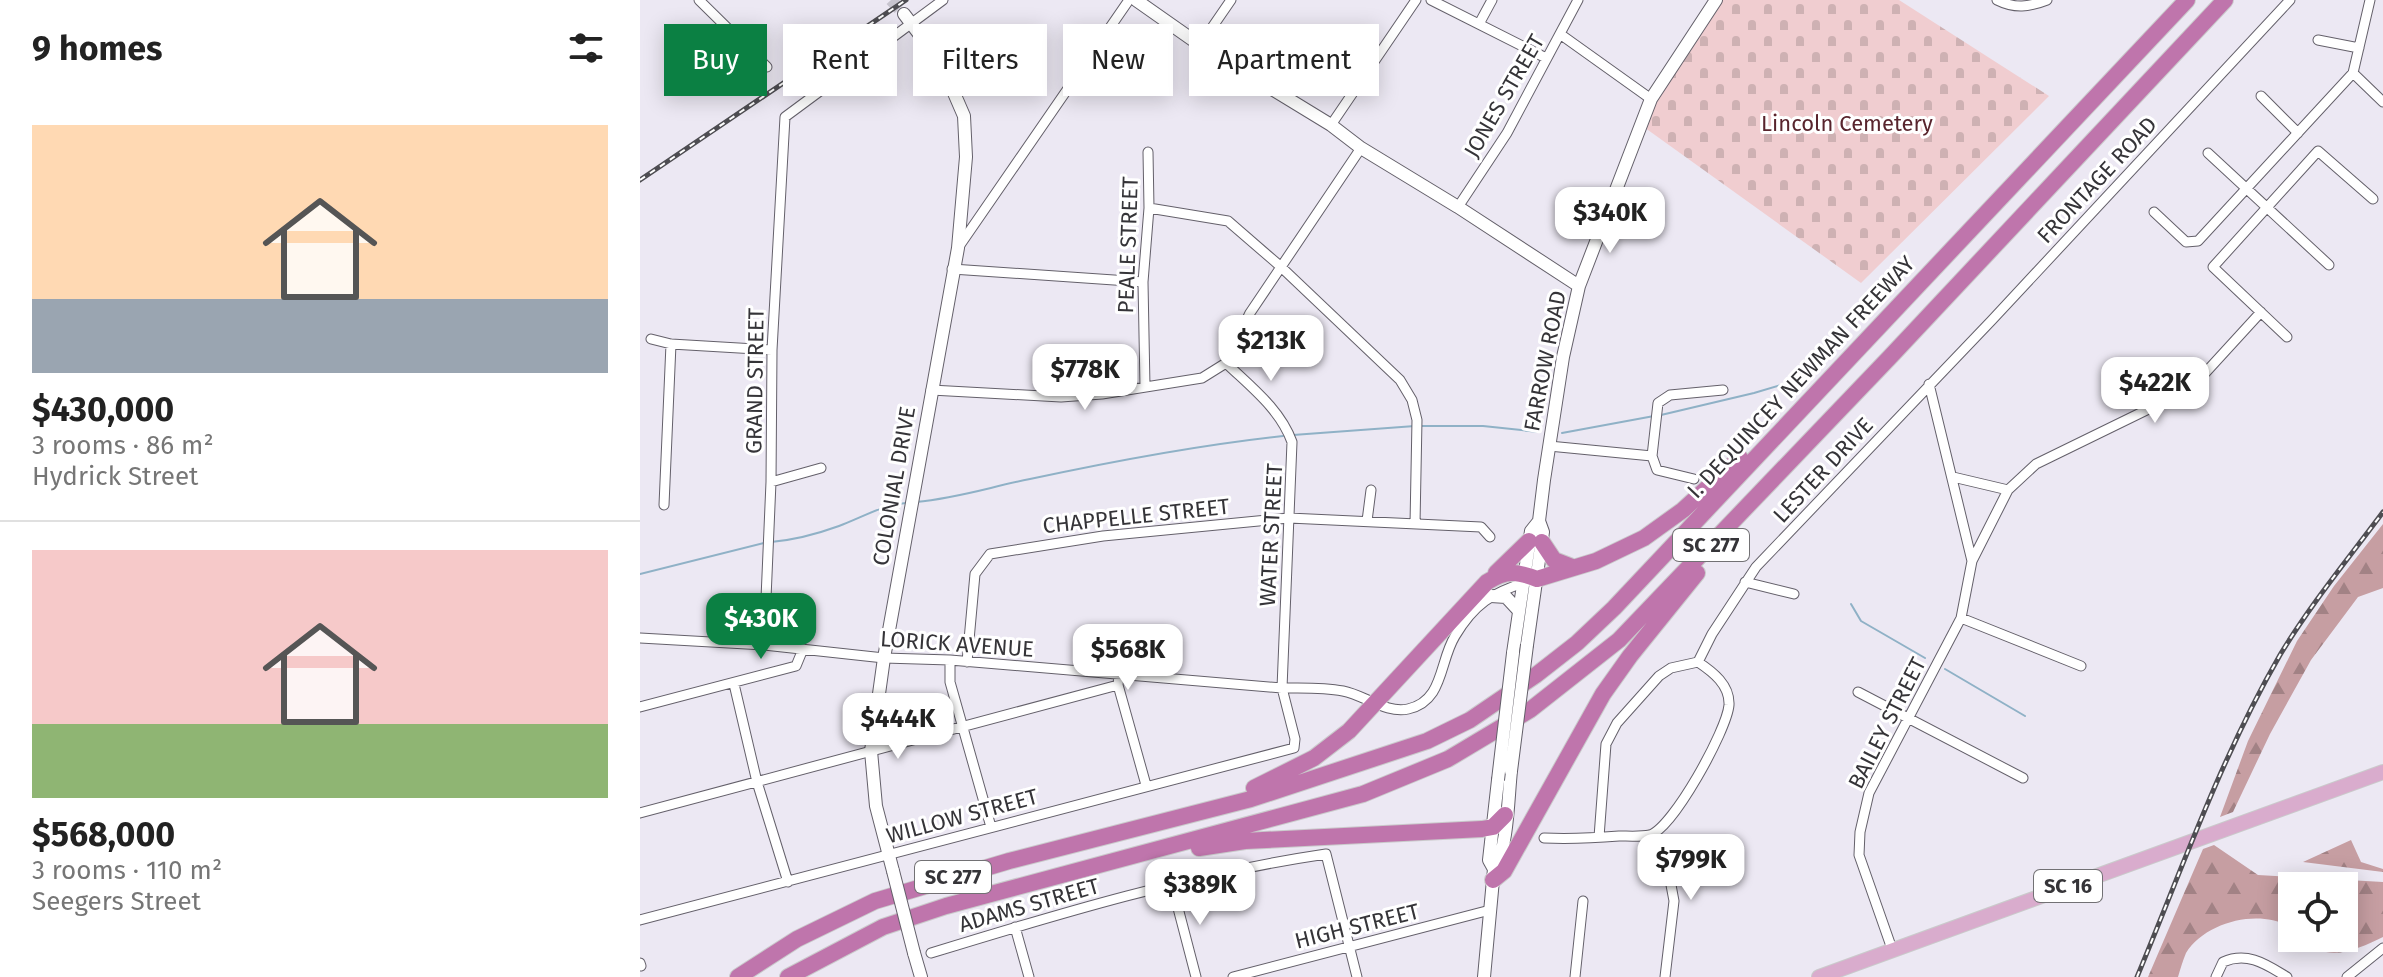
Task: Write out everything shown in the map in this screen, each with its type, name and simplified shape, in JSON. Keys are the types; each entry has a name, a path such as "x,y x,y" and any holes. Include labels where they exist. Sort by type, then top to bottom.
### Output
{"highway":[{"name":"I. DEQUINCEY NEWMAN FREEWAY","path":"738,977 797,939 875,901 1009,861 1251,799 1427,741 1470,720 1536,675 1577,643 1614,608 2187,0"},
{"name":"SC 277","path":"788,977 883,927 946,906 1363,794 1414,775 1487,738 1568,682 1619,640 2225,0"},
{"path":"1489,589 1508,572 1528,579 1622,550 1683,510 1778,424 1812,398"},
{"path":"1493,875 1504,871 1603,694 1630,656 1697,573 1792,469 1818,433"},
{"path":"1185,817 1271,781 1314,758 1349,731 1535,541 1554,560 1572,567"},
{"path":"1057,876 1245,841 1493,827 1500,811 1528,811 1541,803"}],"main road":[{"name":"SC 16","path":"1819,977 2383,772"}],"street":[{"path":"699,0 723,24"},
{"path":"908,18 943,0"},
{"path":"958,248 1129,0"},
{"path":"1136,0 1189,37"},
{"path":"1214,24 1231,0"},
{"path":"1331,125 1416,0"},
{"path":"1431,0 1546,58"},
{"path":"1479,24 1492,0"},
{"name":"JONES STREET","path":"1458,207 1507,133 1578,0"},
{"name":"FARROW ROAD","path":"1493,875 1499,862 1498,780 1519,611 1535,541 1531,531 1539,521 1563,357 1579,286 1651,99 1716,0"},
{"path":"1997,0 2016,7 2034,6 2047,0"},
{"name":"FRONTAGE ROAD","path":"1929,384 2290,0"},
{"path":"2154,212 2186,242 2198,241 2353,73 2370,0"},
{"name":"GRAND STREET","path":"764,645 771,482 772,350 785,117 908,18"},
{"name":"COLONIAL DRIVE","path":"908,18 941,63 964,116 966,157 958,248 909,510 871,751 876,806 921,977"},
{"path":"1560,34 1651,99"},
{"path":"2318,40 2359,48"},
{"path":"2353,73 2383,102"},
{"path":"1284,96 1579,286"},
{"path":"2261,96 2298,133"},
{"path":"931,390 1061,397 1102,394 1202,378 1226,363 1250,313 1361,148"},
{"path":"2287,337 2213,267 2263,205 2318,151 2373,199"},
{"name":"PEALE STREET","path":"1145,387 1143,282 1149,208 1148,152"},
{"path":"2208,153 2329,265"},
{"path":"1149,208 1228,221 1400,380 1412,400 1417,420 1415,524"},
{"path":"952,269 1143,282"},
{"name":"BAILEY STREET","path":"1892,949 1859,855 1860,832 1869,793 1961,618 1972,561 2008,490 2036,464 2196,383 2261,312"},
{"path":"651,339 671,344 772,350"},
{"path":"664,505 671,344"},
{"name":"WATER STREET","path":"1226,363 1275,410 1292,442 1282,688 1295,739 1294,748"},
{"name":"BAILEY STREET","path":"1929,384 1972,561"},
{"name":"LESTER DRIVE","path":"1745,582 1929,384"},
{"path":"1694,479 1657,470 1652,456 1658,403 1670,395 1723,390"},
{"path":"1549,446 1652,456"},
{"path":"771,482 821,468"},
{"path":"1953,477 2008,490"},
{"path":"1367,521 1371,490"},
{"name":"CHAPPELLE STREET","path":"967,662 975,574 990,554 1103,536 1289,518 1481,527 1490,537"},
{"name":"FARROW ROAD","path":"1500,811 1511,771 1527,645 1528,579"},
{"path":"1698,662 1745,582 1794,594"},
{"path":"1489,589 1506,597 1519,611"},
{"name":"LORICK AVENUE","path":"640,638 764,645 884,658 950,660 1119,680 1318,688 1344,691 1399,710 1421,705 1431,697 1454,636 1489,589"},
{"path":"1961,618 2081,666"},
{"path":"640,707 796,666 803,649"},
{"path":"950,660 950,682 961,729 991,827"},
{"path":"1544,838 1599,837 1652,835 1665,823 1703,767 1723,730 1729,706 1728,694 1720,678 1698,662 1671,668 1659,676 1617,723 1606,744 1599,837"},
{"path":"640,813 961,729 1119,680 1146,785"},
{"path":"734,684 757,782 788,882"},
{"path":"1858,692 2023,778"},
{"name":"WILLOW STREET","path":"640,920 1294,748"},
{"name":"FARROW ROAD","path":"1484,977 1493,875 1489,860 1493,827"},
{"path":"1652,835 1674,901 1665,977"},
{"name":"ADAMS STREET","path":"931,953 1172,885 1263,863 1326,854 1349,947"},
{"path":"1172,885 1196,977"},
{"path":"1575,977 1583,901"},
{"name":"HIGH STREET","path":"1233,977 1490,910"},
{"path":"1015,927 1029,977"},
{"path":"1349,947 1357,977"},
{"path":"2347,977 2383,948"},
{"path":"2216,977 2223,962 2236,958 2259,961 2273,974 2287,977"}],"green space":[{"name":"Lincoln Cemetery","path":"1716,0 1899,0 2049,96 1861,283 1641,125"},
{"path":"2383,524 2383,588 2358,597 2311,660 2270,734 2233,812 2220,817 2248,741 2297,641 2334,586"},
{"path":"2351,840 2361,862 2383,869 2383,872 2303,862"},
{"path":"2214,845 2258,875 2278,876 2278,922 2250,919 2220,926 2195,942 2186,953 2178,977 2148,977 2203,849"},
{"path":"2358,881 2383,882 2383,937 2358,948"}],"waterway":[{"path":"1661,415 1814,375"},
{"path":"1562,433 1654,416"},
{"path":"1293,435 1415,426"},
{"path":"1421,426 1483,426 1539,432"},
{"path":"916,502 1156,454 1283,436"},
{"path":"771,542 814,534 880,509 906,503"},
{"path":"640,574 764,543"},
{"path":"1851,604 1861,621 1925,658"},
{"path":"1945,669 2025,716"}],"tunnel":[{"path":"891,0 904,14"}],"railway":[{"path":"640,180 906,0"},
{"path":"2137,977 2203,814 2259,694 2304,618 2383,512"}]}
